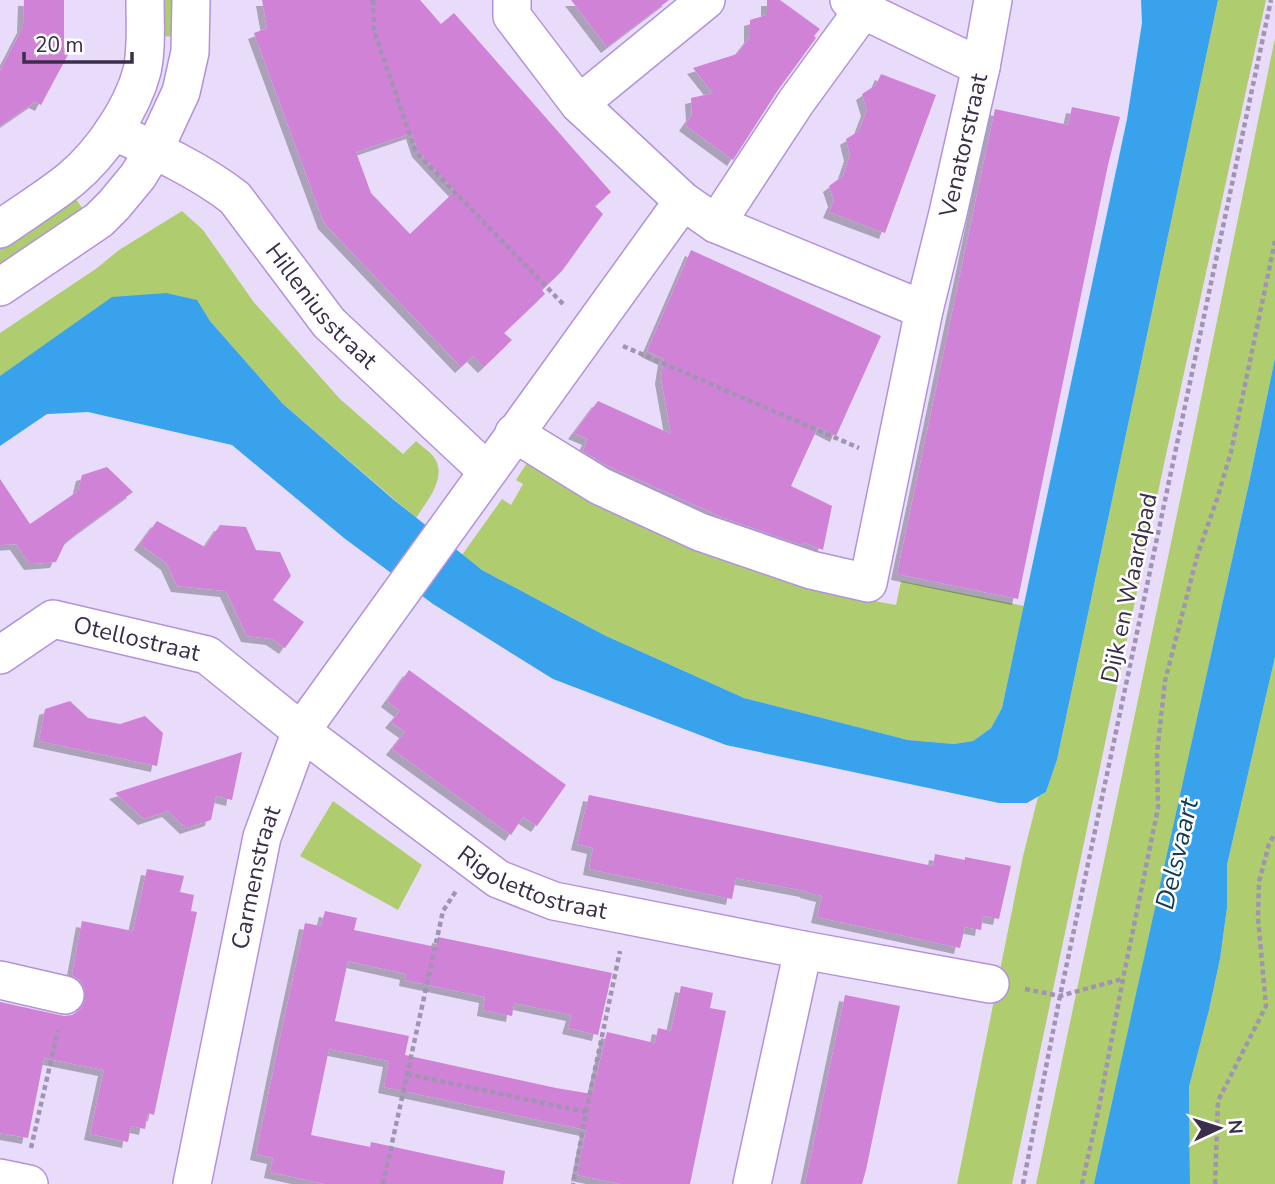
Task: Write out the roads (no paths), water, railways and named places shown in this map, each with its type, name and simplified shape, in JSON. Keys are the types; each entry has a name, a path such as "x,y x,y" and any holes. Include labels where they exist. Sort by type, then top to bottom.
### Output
{"street":[{"path":"0,229 72,178 113,131 135,91 142,70 145,50 145,0"},
{"path":"0,288 99,220 128,190 154,150 186,78 190,52 191,0"},
{"path":"512,0 512,16 579,104 683,201 716,224 924,310"},
{"path":"579,104 706,0"},
{"name":"Venatorstraat","path":"514,433 600,485 700,532 811,570 867,583 924,310 987,33 856,5 796,103 716,224"},
{"name":"Hilleniusstraat","path":"113,131 154,150 223,188 235,198 329,323 487,471"},
{"path":"487,471 683,201"},
{"name":"Carmenstraat","path":"192,1184 262,837 300,731 487,471"},
{"name":"Otellostraat","path":"0,655 53,619 207,655 300,731"},
{"name":"Rigolettostraat","path":"300,731 498,879 554,901 990,984"},
{"path":"752,1184 803,950"},
{"path":"0,980 65,995"}],"water":[{"path":"1141,0 1218,0 1057,760 1046,792 1027,803 999,803 726,745 553,679 433,604 344,538 232,445 88,412 47,414 0,446 0,376 112,297 166,293 197,300 210,321 283,404 394,500 482,570 604,635 744,698 908,740 954,744 973,741 991,728 1002,708 1127,119 1142,23"},
{"name":"Delsvaart","path":"1275,358 1275,657 1227,865 1227,908 1220,959 1189,1087 1190,1184 1094,1184 1249,483"}]}
